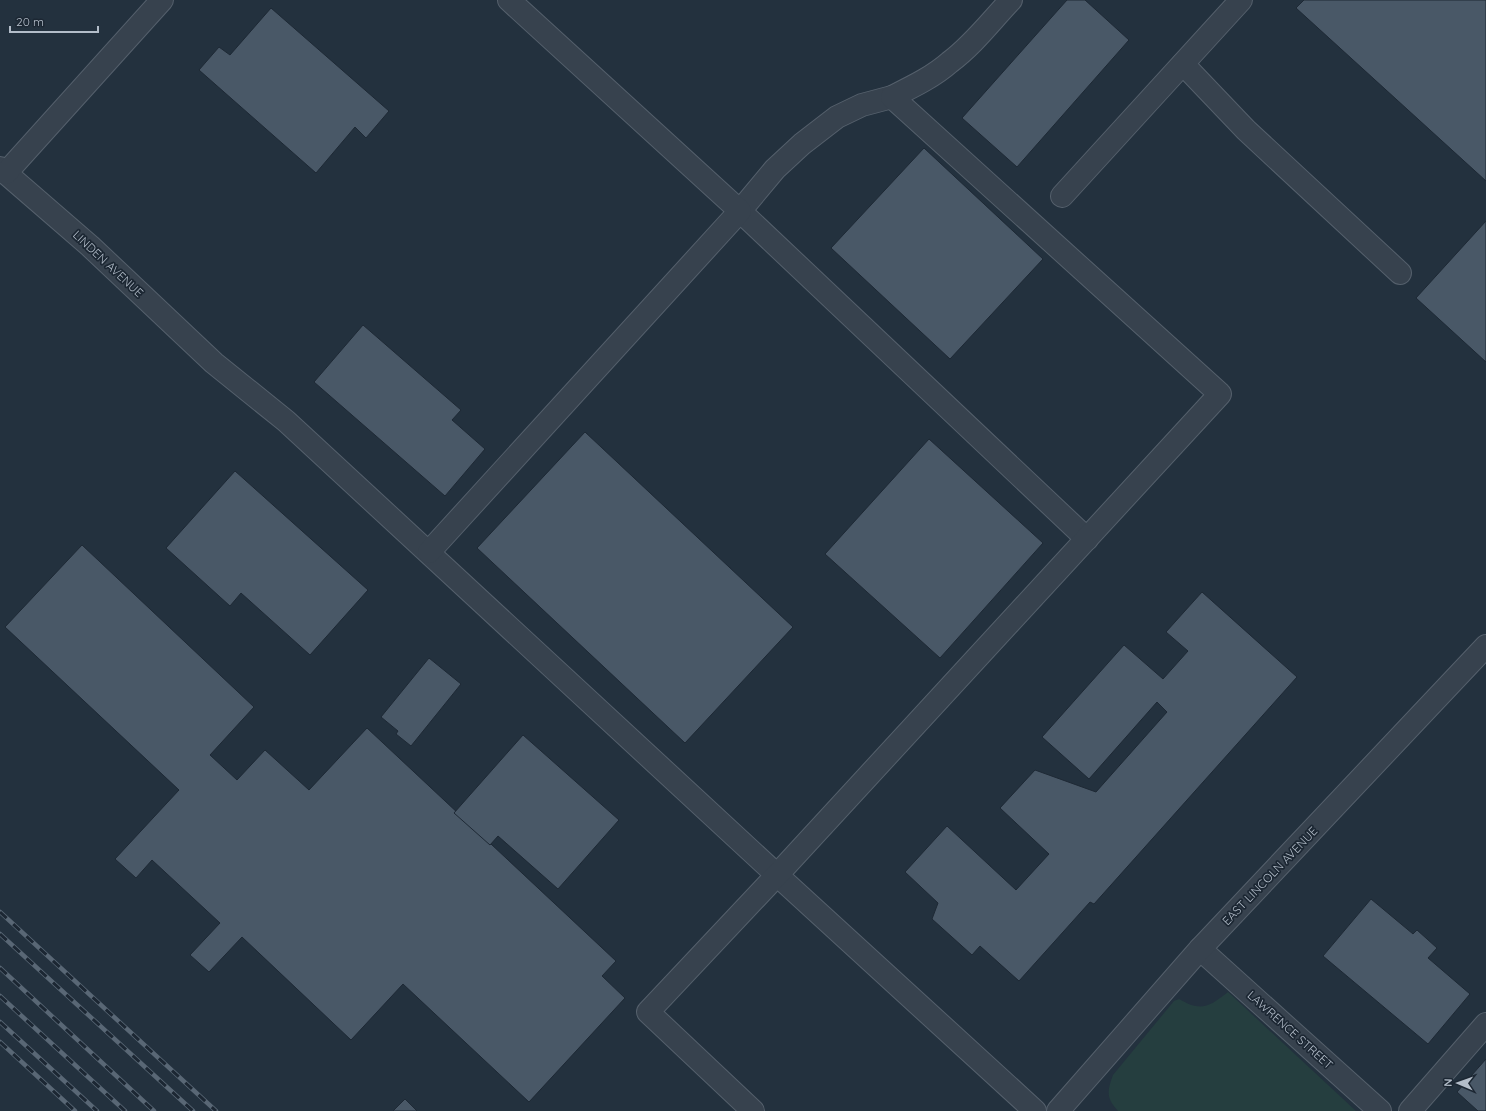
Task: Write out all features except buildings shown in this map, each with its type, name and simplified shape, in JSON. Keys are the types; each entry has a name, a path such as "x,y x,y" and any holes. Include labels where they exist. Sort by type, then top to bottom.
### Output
{"lane":[{"path":"3,170 162,0"},
{"path":"509,0 740,211 1087,539"},
{"path":"428,552 740,211 775,170 802,144 837,117 862,105 892,97 920,82 950,62 979,35 1010,0"},
{"path":"1062,196 1241,0"},
{"path":"1183,64 1246,130 1400,273"},
{"path":"753,1111 648,1012 777,875 1220,394 892,97"},
{"name":"LINDEN AVENUE","path":"3,170 90,246 214,363 286,421 777,875 1035,1111"},
{"name":"EAST LINCOLN AVENUE","path":"1069,1107 1200,949 1486,646"},
{"name":"LAWRENCE STREET","path":"1200,949 1380,1111"},
{"path":"1410,1111 1486,1024"}],"green space":[{"path":"1228,992 1356,1111 1118,1111 1111,1102 1109,1094 1113,1075 1174,1001 1179,999 1193,1006 1205,1006"}],"railway":[{"path":"0,912 216,1111"},
{"path":"0,934 193,1111"},
{"path":"0,968 154,1111"},
{"path":"0,996 125,1111"},
{"path":"0,1022 97,1111"},
{"path":"0,1042 75,1111"}]}
